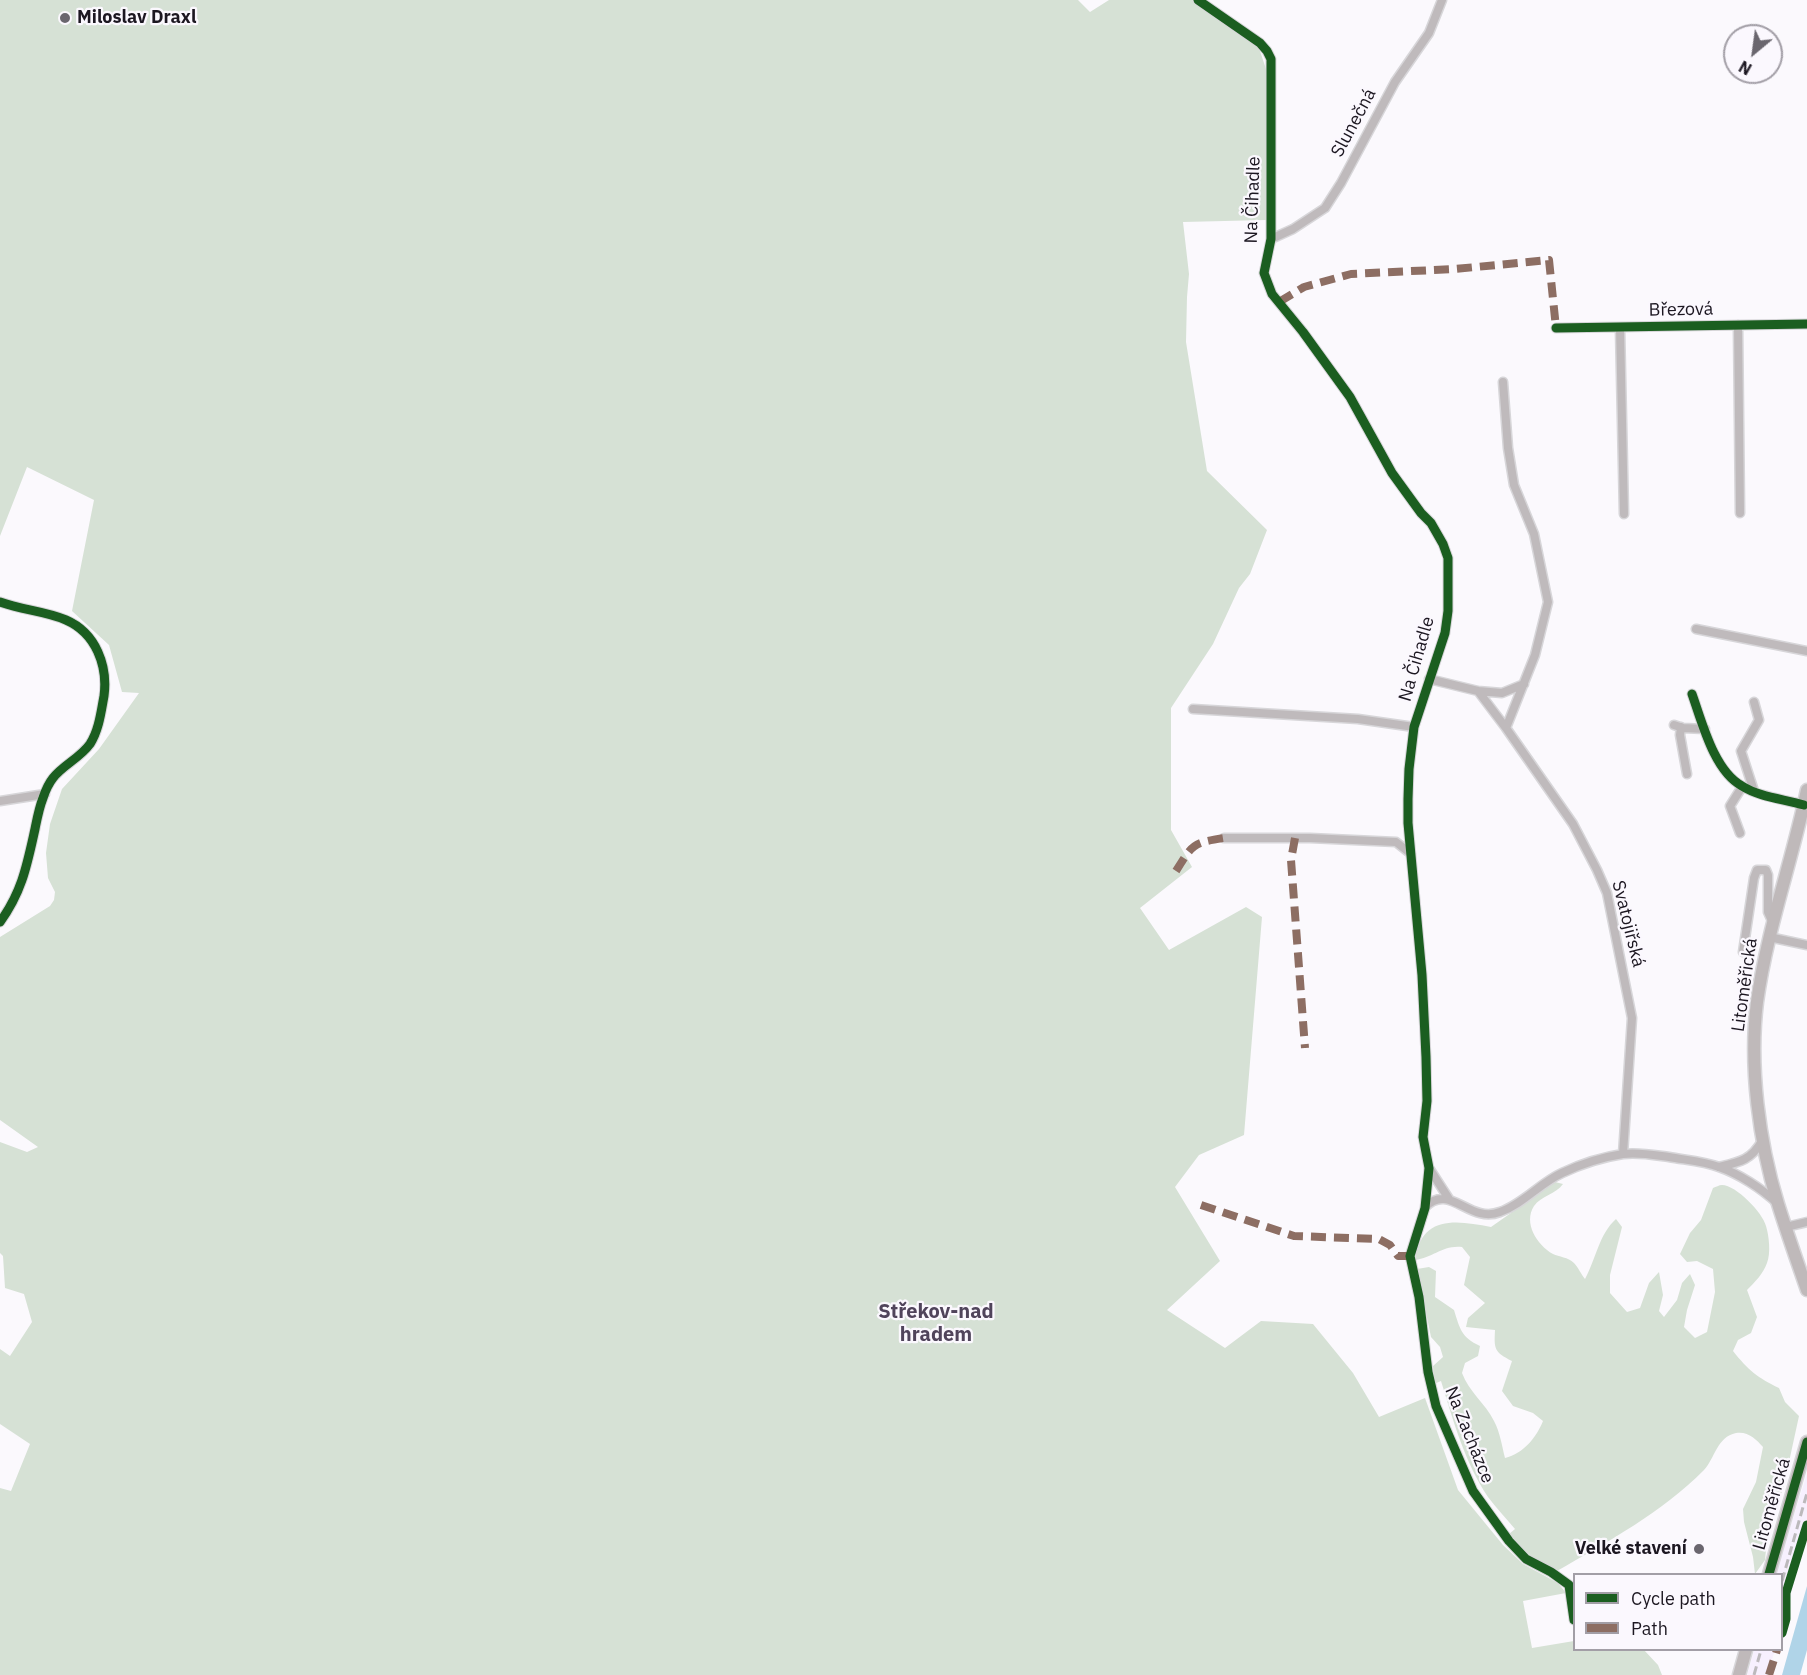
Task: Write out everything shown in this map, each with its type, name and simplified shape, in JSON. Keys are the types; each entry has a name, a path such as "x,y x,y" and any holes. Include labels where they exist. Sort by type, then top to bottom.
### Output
{"main road":[{"name":"Litoměřická","path":"1807,790 1769,937 1757,1002 1755,1037 1755,1070 1762,1141 1778,1204 1807,1290"},
{"name":"Litoměřická","path":"1770,1573 1807,1442"},
{"path":"1739,1675 1746,1651"}],"street":[{"name":"Na Čihadle","path":"1198,0 1260,43 1271,59 1271,239 1264,273 1272,294 1350,397 1392,473 1406,494 1431,523 1448,558 1448,611 1444,633 1414,727 1409,769 1411,854 1422,975 1426,1057 1427,1101 1423,1137 1429,1168 1426,1188"},
{"name":"Slunečná","path":"1271,239 1293,229 1325,208 1341,183 1395,82 1429,33 1442,0"},
{"name":"Březová","path":"1556,328 1807,324"},
{"name":"Březová","path":"1738,325 1740,513"},
{"path":"1620,328 1624,514"},
{"path":"1503,382 1508,448 1514,485 1534,534 1548,602 1535,655 1506,728"},
{"path":"0,602 67,620 82,630 98,651 104,665 106,680 102,709 94,738 86,749 53,778 42,800 25,875 13,903 0,922"},
{"path":"1696,629 1807,651"},
{"path":"1429,679 1478,691 1502,693 1524,684"},
{"name":"Svatojiřská","path":"1478,691 1573,824 1607,894 1632,1018 1623,1154"},
{"path":"1692,694 1718,760 1729,776 1742,787 1804,804"},
{"path":"1754,702 1759,720 1741,751 1754,791"},
{"path":"1193,709 1358,719 1414,727"},
{"path":"1687,774 1678,726 1705,729"},
{"path":"1740,833 1730,806 1742,787"},
{"path":"0,801 45,794"},
{"path":"1224,838 1311,838 1396,842 1411,854"},
{"path":"1743,952 1757,870 1766,870 1768,875 1768,912 1773,924"},
{"path":"1769,937 1807,945"},
{"path":"1719,1167 1741,1161 1756,1153 1762,1141"},
{"path":"1425,1208 1432,1200 1439,1198 1449,1199 1468,1210 1483,1215 1500,1212 1560,1174 1587,1163 1623,1154 1643,1153 1719,1167 1765,1191 1778,1204"},
{"path":"1429,1168 1449,1199"},
{"name":"Na Zacházce","path":"1426,1188 1425,1208 1410,1256 1419,1297 1428,1372 1436,1406 1473,1491 1509,1541 1526,1559 1551,1572 1569,1585 1573,1608"},
{"path":"1786,1227 1807,1222"}],"shaded area":[{"path":"0,0 1078,0 1090,12 1109,0 1192,0 1208,10 1259,48 1268,75 1266,220 1183,222 1189,274 1186,342 1207,471 1267,530 1250,574 1239,588 1213,644 1171,708 1171,830 1192,867 1140,908 1169,950 1246,907 1262,917 1244,1135 1199,1155 1175,1187 1220,1261 1167,1310 1225,1348 1261,1321 1313,1324 1353,1373 1379,1417 1425,1398 1458,1490 1503,1545 1523,1564 1558,1583 1566,1593 1523,1601 1532,1648 1573,1641 1573,1651 1645,1651 1658,1665 1662,1675 0,1675 0,1488 11,1491 30,1444 0,1424 0,1349 10,1356 32,1322 24,1294 5,1288 3,1256 0,1253 0,1142 27,1152 38,1147 0,1120 0,937 50,906 54,900 55,892 48,878 46,853 50,824 62,789 99,749 139,693 122,692 109,645 72,611 94,500 27,467 0,536"},
{"path":"1555,1182 1563,1184 1540,1200 1531,1213 1533,1233 1542,1245 1553,1254 1572,1261 1585,1279 1602,1239 1616,1219 1622,1227 1610,1275 1610,1293 1627,1312 1640,1308 1649,1283 1659,1272 1663,1295 1659,1311 1664,1317 1677,1300 1682,1283 1690,1274 1695,1285 1684,1327 1695,1338 1707,1332 1715,1292 1713,1269 1697,1261 1687,1262 1680,1254 1690,1233 1701,1220 1713,1188 1728,1186 1748,1201 1760,1214 1769,1239 1768,1259 1761,1274 1747,1290 1757,1317 1751,1333 1738,1340 1733,1351 1754,1373 1779,1388 1785,1402 1799,1416 1784,1485 1767,1540 1765,1560 1756,1573 1743,1509 1756,1482 1763,1447 1748,1434 1730,1435 1720,1443 1704,1470 1670,1500 1596,1549 1557,1571 1531,1556 1509,1534 1515,1529 1488,1497 1473,1470 1460,1441 1441,1381 1434,1384 1433,1366 1443,1357 1440,1347 1431,1337 1417,1269 1429,1267 1436,1271 1435,1297 1454,1310 1462,1332 1480,1346 1478,1356 1465,1363 1462,1373 1494,1421 1505,1458 1529,1444 1543,1421 1533,1413 1513,1406 1502,1391 1512,1361 1496,1349 1495,1330 1466,1327 1468,1318 1485,1303 1464,1285 1470,1257 1462,1247 1455,1247 1415,1260 1424,1235 1432,1228 1453,1222 1491,1227"},
{"path":"1807,1474 1807,1537 1783,1621 1783,1573 1775,1573"},
{"path":"1754,1651 1775,1651 1767,1675 1747,1675"}],"water":[{"path":"1807,1586 1807,1650 1800,1675 1782,1675"}],"railway":[{"path":"1783,1577 1807,1493"},
{"path":"1783,1595 1789,1573"},
{"path":"1754,1675 1761,1651"}],"marked path":[{"path":"1279,302 1304,287 1351,274 1455,269 1549,260 1556,328"},
{"path":"1176,871 1194,846 1205,841 1224,838"},
{"path":"1295,838 1291,860 1305,1048"},
{"path":"1201,1205 1294,1236 1379,1239 1390,1245 1398,1256 1410,1256"},
{"path":"1769,1675 1777,1651"}],"cycle path":[{"path":"1198,0 1260,43 1271,59 1271,239 1264,273 1272,294 1350,397 1392,473 1431,523 1448,558 1448,611 1445,633 1414,727 1409,769 1408,823 1422,975 1426,1057 1427,1101 1423,1137 1429,1168 1425,1208 1410,1256 1419,1297 1428,1372 1436,1406 1473,1491 1509,1541 1526,1559 1551,1572 1569,1585 1573,1613"},
{"path":"1556,328 1807,324"},
{"path":"0,602 58,617 85,633 102,662 105,685 101,715 93,739 86,749 57,773 49,785 39,810 23,878 14,900 0,922"},
{"path":"1692,694 1710,745 1732,779 1756,793 1804,805"},
{"path":"1769,1573 1807,1442"},
{"path":"1783,1630 1786,1619 1786,1593 1807,1525"}],"place":[{"name":"Miloslav Draxl","path":"65,18"},
{"name":"Velké stavení","path":"1699,1549"}],"district":[{"name":"Střekov-nad hradem","path":"936,1324"}]}
